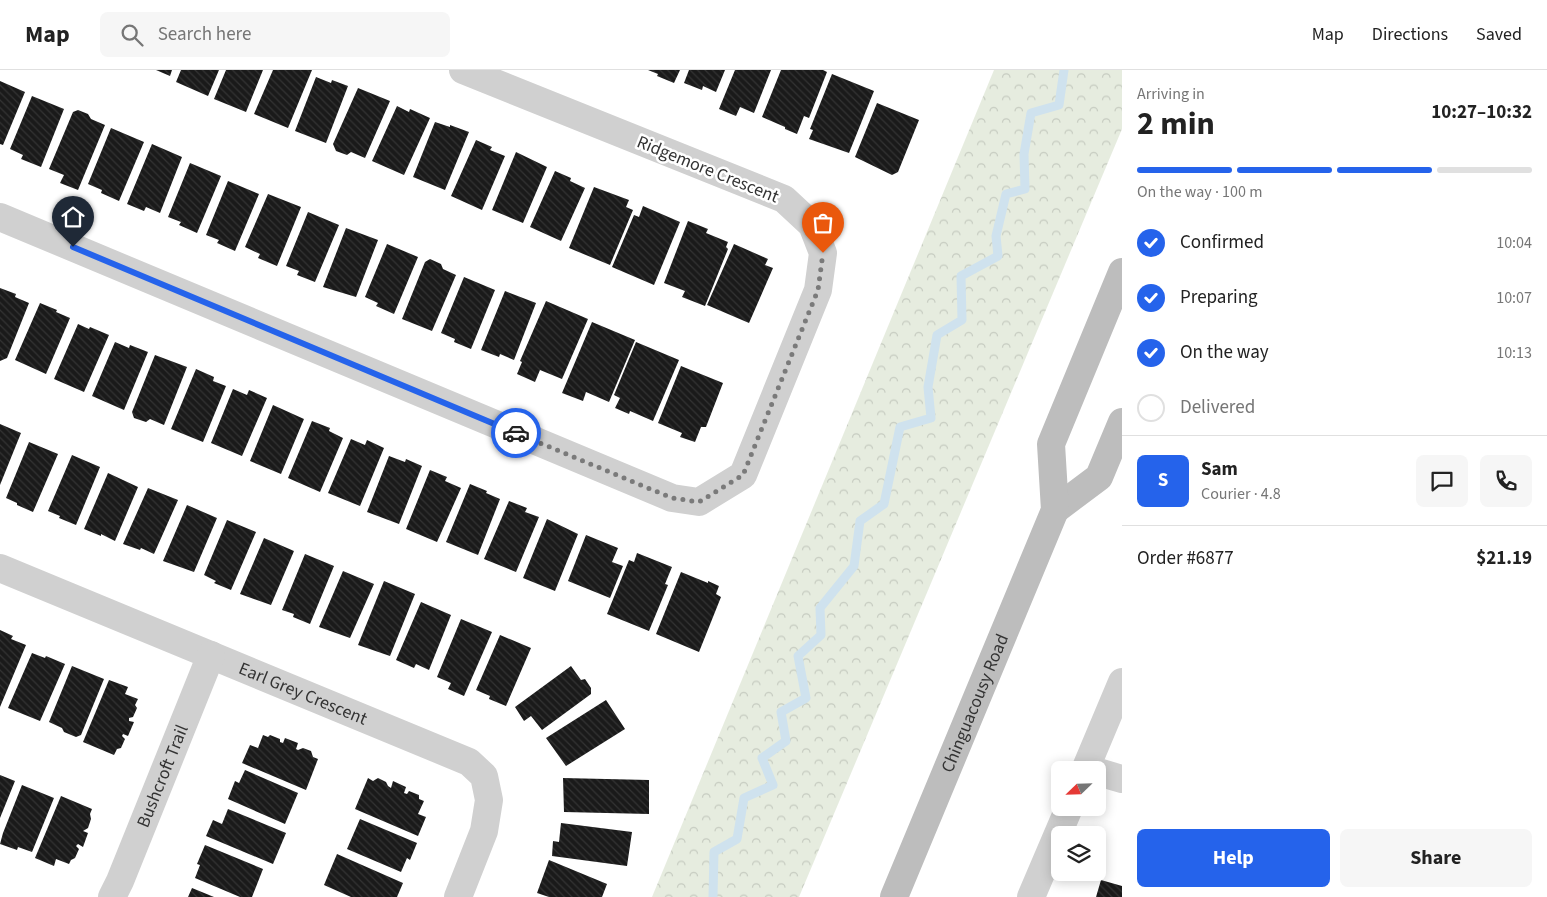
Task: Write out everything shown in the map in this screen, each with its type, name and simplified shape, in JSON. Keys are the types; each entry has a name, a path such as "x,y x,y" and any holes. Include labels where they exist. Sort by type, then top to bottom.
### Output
{"main road":[{"name":"Chinguacousy Road","path":"894,897 1055,510 1051,444 1122,272"},
{"path":"1055,510 1099,477 1122,422"}],"street":[{"name":"Ridgemore Crescent","path":"0,217 672,498 699,502 743,475 818,290 823,253 812,225 784,199 463,70"},
{"name":"Earl Grey Crescent","path":"0,568 469,762 484,776 489,800 484,831 458,897"},
{"name":"Bushcroft Trail","path":"112,897 211,655"},
{"path":"1093,761 1122,682"},
{"path":"1106,774 1122,779"},
{"path":"1031,897 1066,816"}],"green space":[{"path":"994,70 1122,70 1122,129 799,897 652,897"}],"building":[{"path":"156,70 172,70 170,76"},
{"path":"181,70 219,70 208,96 176,82"},
{"path":"226,70 263,70 246,112 214,99"},
{"path":"273,70 312,70 288,128 254,114"},
{"path":"648,70 680,70 674,83"},
{"path":"689,70 725,70 716,92 703,86 702,90 684,83"},
{"path":"735,70 771,70 754,113 740,107 736,116 719,109"},
{"path":"781,70 823,70 827,72 809,118 804,116 797,134 762,117"},
{"path":"832,74 874,91 849,153 809,139 813,130 810,129"},
{"path":"316,77 331,83 332,80 348,86 326,143 295,131"},
{"path":"0,81 25,92 3,145 0,144"},
{"path":"358,88 390,101 365,158 351,152 347,155 336,151 333,144"},
{"path":"32,96 64,109 41,167 21,159 23,155 10,149"},
{"path":"877,103 919,120 898,172 892,175 855,157"},
{"path":"397,106 409,112 410,109 430,118 404,175 372,161"},
{"path":"78,110 88,114 91,119 105,125 78,190 60,183 64,175 49,169 73,112"},
{"path":"435,122 469,132 445,190 413,177"},
{"path":"111,128 144,142 119,201 101,193 102,190 88,184"},
{"path":"476,140 492,147 490,150 505,156 482,210 451,196"},
{"path":"152,144 182,157 160,213 146,207 144,211 127,204"},
{"path":"516,152 547,167 523,223 492,210"},
{"path":"190,163 221,176 197,233 179,225 181,222 168,217"},
{"path":"555,171 571,178 570,181 585,188 561,241 530,227"},
{"path":"228,181 259,194 235,251 217,243 219,240 206,235"},
{"path":"594,187 629,200 626,207 633,210 610,265 569,248"},
{"path":"268,194 301,207 277,266 258,258 260,254 245,247"},
{"path":"643,206 680,222 654,285 612,267 634,215 639,217"},
{"path":"308,212 339,225 315,282 297,275 299,271 286,266"},
{"path":"688,221 708,229 706,233 728,242 726,247 728,249 705,306 682,297 685,291 664,283"},
{"path":"346,228 378,240 356,297 323,287"},
{"path":"387,244 418,257 394,314 376,306 378,303 365,297"},
{"path":"734,244 768,259 765,265 773,268 749,323 707,305"},
{"path":"430,259 441,264 443,269 456,275 432,331 402,319 425,262"},
{"path":"464,277 495,290 471,349 454,342 455,339 441,333"},
{"path":"0,288 16,294 15,297 29,303 7,358 0,361"},
{"path":"505,291 536,303 514,360 500,354 499,357 481,350"},
{"path":"546,301 588,319 562,379 540,370 535,382 517,374 522,362 520,361"},
{"path":"40,303 70,318 46,374 15,360"},
{"path":"592,322 635,340 609,402 586,392 583,401 562,393"},
{"path":"78,324 109,335 84,392 54,379"},
{"path":"115,342 129,348 130,345 148,352 124,410 92,396"},
{"path":"636,342 679,360 653,421 630,411 629,414 615,408 620,398 614,395"},
{"path":"155,355 187,367 164,425 150,419 146,422 134,418 132,412"},
{"path":"681,366 723,383 706,427 701,427 695,442 680,437 682,433 658,423"},
{"path":"196,369 214,377 213,381 226,386 203,442 171,429"},
{"path":"233,389 247,395 249,390 267,398 242,456 211,443"},
{"path":"273,405 304,419 281,474 250,461"},
{"path":"312,421 330,428 329,431 343,438 320,492 288,478"},
{"path":"0,424 21,433 0,485"},
{"path":"351,439 365,445 367,440 384,448 360,506 328,493"},
{"path":"29,442 58,454 33,512 6,498"},
{"path":"72,455 100,467 76,525 48,511"},
{"path":"389,456 405,462 406,459 422,466 399,524 367,512"},
{"path":"430,470 447,477 445,481 461,488 437,542 406,529"},
{"path":"108,473 138,487 115,541 84,529"},
{"path":"470,484 500,499 478,555 446,542"},
{"path":"148,488 178,500 154,554 141,548 140,550 123,544"},
{"path":"509,501 527,508 525,512 539,517 516,572 484,559"},
{"path":"187,505 217,518 194,572 163,561"},
{"path":"547,519 578,534 555,591 523,578"},
{"path":"227,520 256,532 231,590 214,583 216,581 204,575"},
{"path":"586,535 618,548 612,562 623,566 610,598 568,581"},
{"path":"264,538 294,551 271,605 240,594"},
{"path":"637,553 672,567 665,584 668,585 649,631 607,614 629,560 634,562"},
{"path":"305,554 334,566 310,624 293,617 294,614 282,610"},
{"path":"343,571 374,584 350,638 319,627"},
{"path":"681,572 719,586 716,594 721,597 699,652 656,634"},
{"path":"384,581 415,594 390,656 358,645"},
{"path":"421,602 451,615 429,670 416,664 414,668 396,660"},
{"path":"461,619 492,632 464,696 448,689 451,683 437,677"},
{"path":"0,630 13,636 11,639 26,645 0,707"},
{"path":"500,635 531,648 506,706 489,699 490,696 476,690"},
{"path":"32,653 45,658 46,656 65,664 40,721 8,708"},
{"path":"72,666 104,679 81,735 76,737 49,722"},
{"path":"571,666 581,680 585,679 591,688 591,694 542,730 531,716 524,721 515,707"},
{"path":"109,680 128,687 125,694 138,699 133,717 129,718 129,721 134,722 128,736 123,734 122,736 125,739 121,748 117,749 114,755 83,742"},
{"path":"606,700 625,729 566,766 546,738"},
{"path":"263,735 268,737 270,735 280,739 280,742 283,743 285,738 298,743 296,749 303,748 311,751 313,757 318,759 306,790 242,763 250,745 258,748"},
{"path":"245,770 298,793 285,824 228,799 235,781 239,783"},
{"path":"0,775 15,781 0,818"},
{"path":"368,778 373,781 378,778 386,782 391,788 393,781 406,787 404,793 407,794 409,791 419,795 419,799 424,801 418,814 426,817 418,836 355,809"},
{"path":"563,778 649,780 649,814 564,812"},
{"path":"22,785 54,798 32,852 18,847 17,850 0,844"},
{"path":"61,796 92,809 91,819 88,828 83,831 88,833 83,847 78,844 76,846 79,849 75,858 69,864 56,859 54,866 35,858"},
{"path":"228,809 286,833 273,864 206,836 213,820 222,824"},
{"path":"360,819 417,843 410,860 407,858 401,872 347,849"},
{"path":"561,823 632,832 627,866 552,856 553,841 559,842"},
{"path":"205,845 263,869 252,897 240,897 195,878 200,865 197,864"},
{"path":"337,854 403,883 397,897 351,897 324,885"},
{"path":"549,860 607,884 602,897 549,897 537,893"},
{"path":"1101,881 1122,886 1122,897 1096,897"},
{"path":"192,888 214,897 188,897"}],"waterway":[{"path":"713,897 714,852 737,839 744,798 773,785 762,758 786,741 781,712 806,698 798,656 821,635 820,608 854,566 860,521 884,504 900,427 931,418 928,387 937,335 962,320 961,276 998,256 996,236 1006,194 1025,189 1024,154 1031,113 1059,105 1064,70"}],"way so far":[{"path":"516,433 672,498 699,502 743,475 818,290 823,253"}],"route":[{"path":"73,247 516,433"}]}
